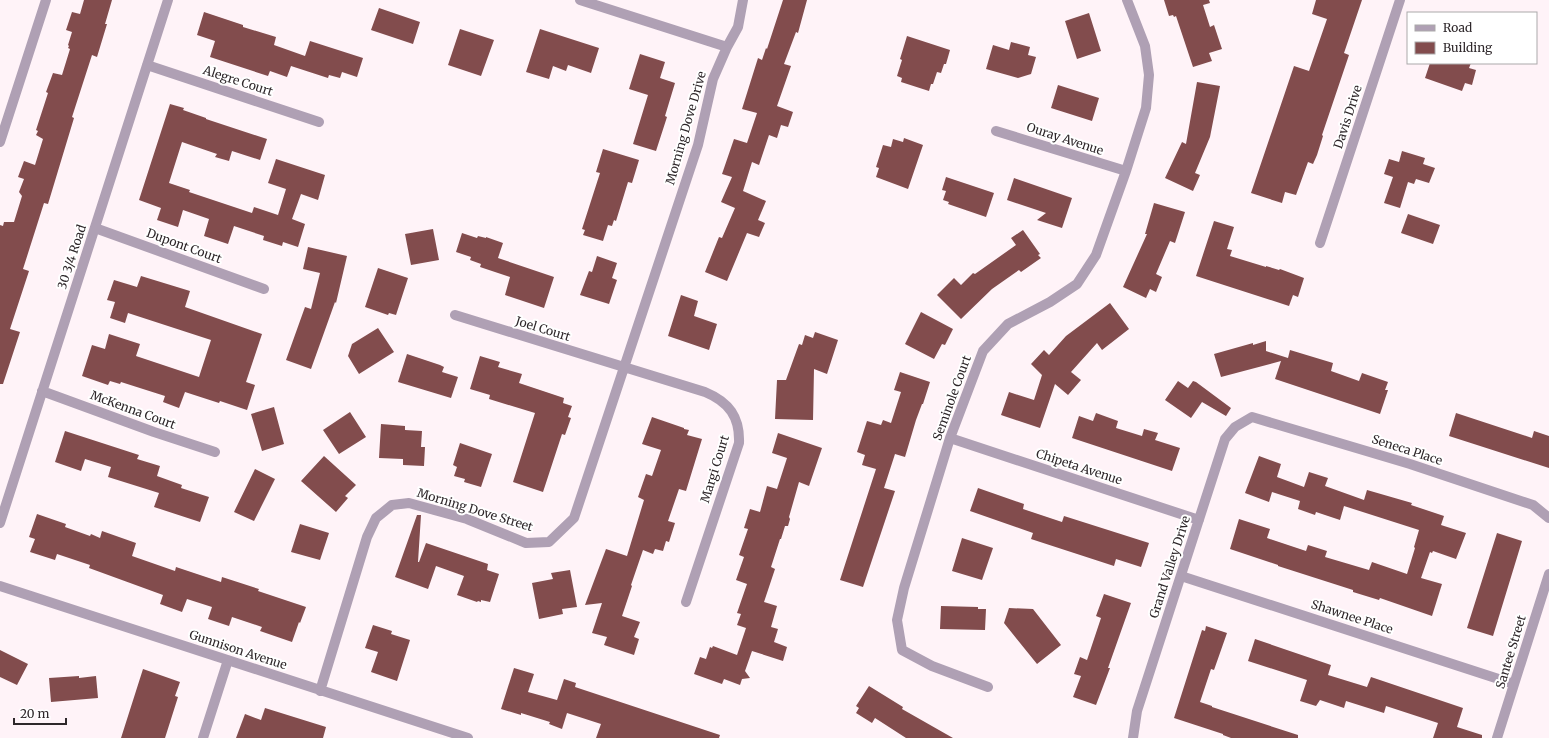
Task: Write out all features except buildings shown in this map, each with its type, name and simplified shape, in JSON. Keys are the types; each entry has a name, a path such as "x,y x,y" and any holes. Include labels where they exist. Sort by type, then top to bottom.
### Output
{"street":[{"path":"0,142 46,0"},
{"name":"30 3/4 Road","path":"0,522 168,0"},
{"path":"580,0 727,47"},
{"name":"Morning Dove Drive","path":"672,220 698,145 713,79 727,47 738,27 744,0"},
{"name":"Seminole Court","path":"988,687 932,666 902,650 898,620 904,588 950,438 983,351 1008,324 1050,302 1077,284 1096,255 1126,171 1146,108 1149,75 1145,46 1127,0"},
{"name":"Davis Drive","path":"1320,243 1400,0"},
{"name":"Alegre Court","path":"148,65 320,122"},
{"name":"Ouray Avenue","path":"996,131 1126,171"},
{"name":"Morning Dove Street","path":"320,691 367,537 376,518 392,505 409,503 467,519 526,543 549,542 574,518 672,220"},
{"name":"Dupont Court","path":"95,228 264,289"},
{"name":"Joel Court","path":"455,315 624,367"},
{"name":"Margi Court","path":"624,367 706,392 716,397 730,409 738,425 739,443 686,602"},
{"name":"McKenna Court","path":"42,391 154,432 215,452"},
{"name":"Seneca Place","path":"1252,417 1410,464 1525,503 1533,506 1549,518"},
{"name":"Grand Valley Drive","path":"1133,738 1138,711 1225,440 1235,427 1252,417"},
{"name":"Chipeta Avenue","path":"950,438 1199,520"},
{"name":"Santee Street","path":"1497,738 1549,574"},
{"name":"Shawnee Place","path":"1181,576 1514,684"},
{"name":"Gunnison Avenue","path":"0,586 468,738"},
{"path":"203,738 228,660"}]}
